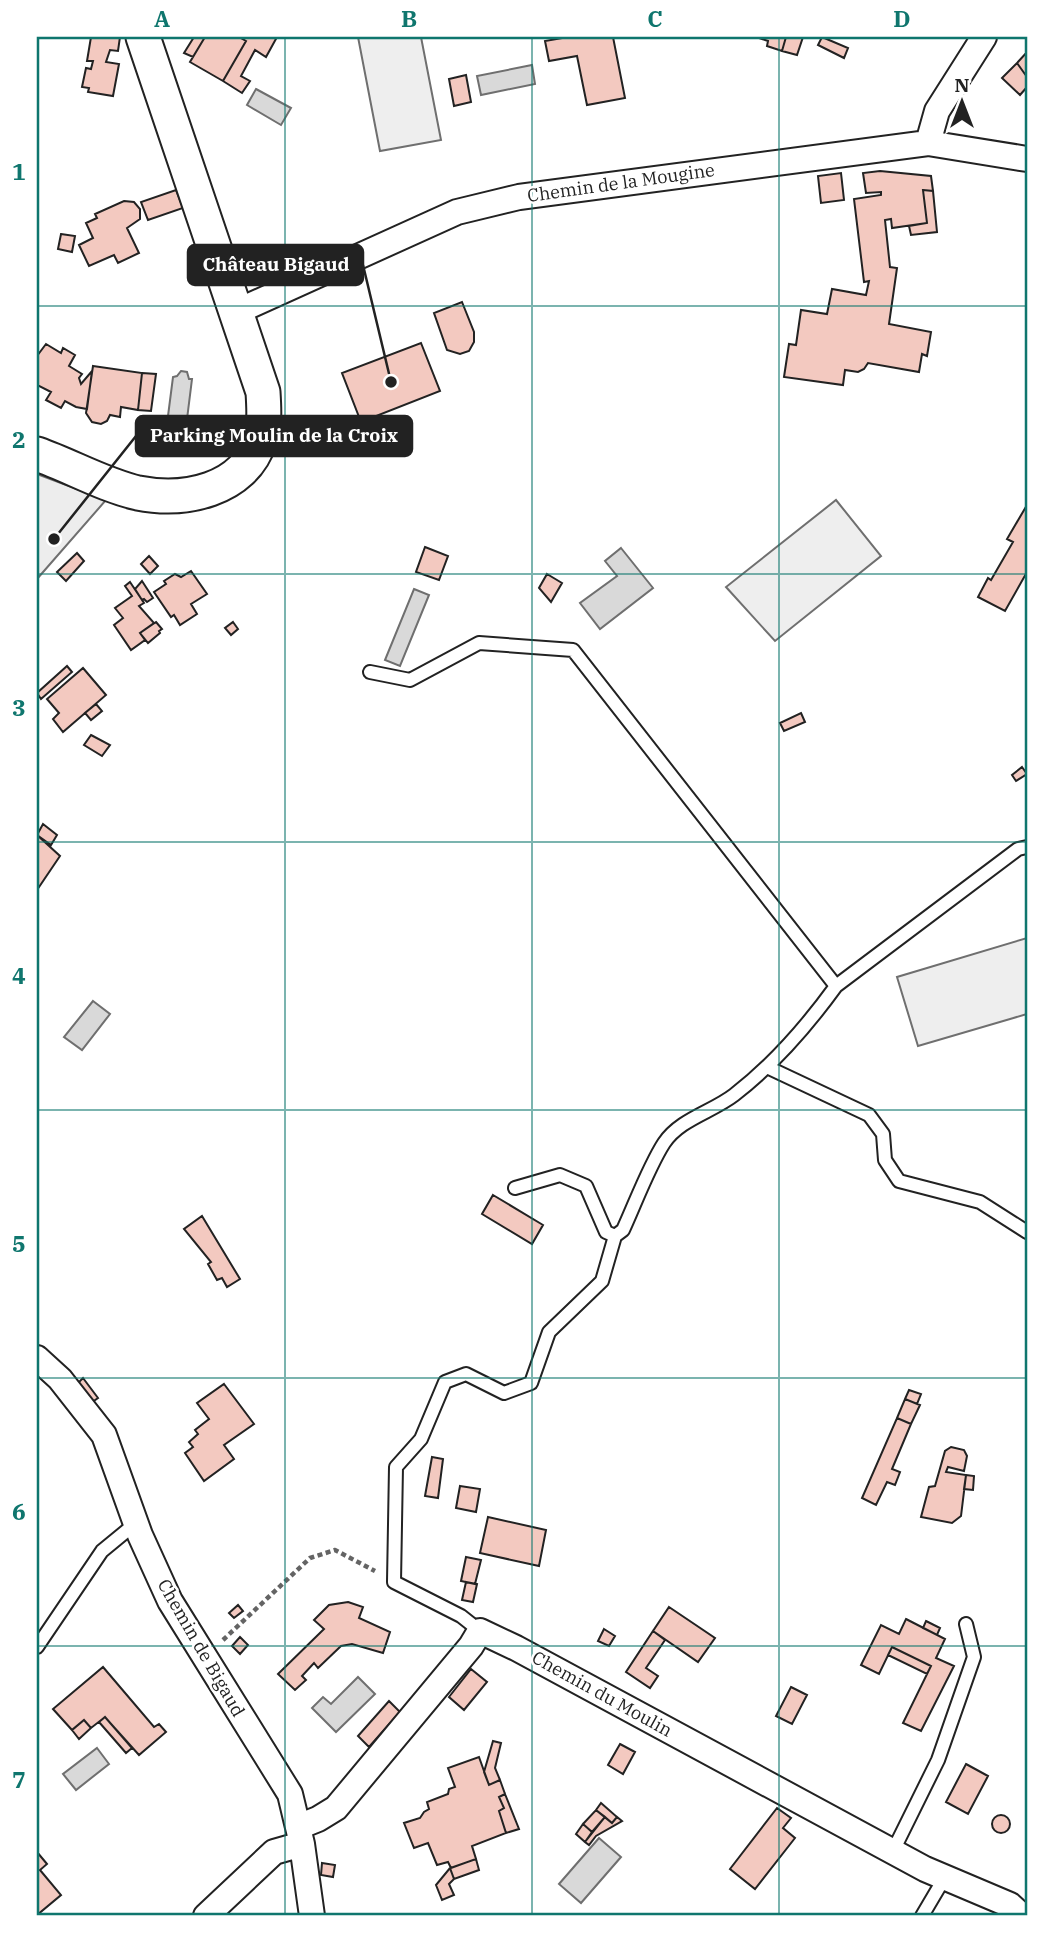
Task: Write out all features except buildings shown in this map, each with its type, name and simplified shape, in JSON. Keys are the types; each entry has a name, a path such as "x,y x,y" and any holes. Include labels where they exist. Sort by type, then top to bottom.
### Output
{"street":[{"path":"37,454 112,485 137,493 170,497 203,493 229,479 249,461 260,441 264,419 263,391 143,37"},
{"path":"928,143 937,111 984,37"},
{"name":"Chemin de la Mougine","path":"236,312 457,212 519,197 928,143 1027,159"},
{"name":"Chemin de Bigaud","path":"37,1358 60,1379 104,1435 136,1523 170,1601 290,1794 300,1835 312,1916"},
{"path":"206,1916 274,1852 337,1808 471,1646 480,1631"},
{"name":"Chemin du Moulin","path":"480,1631 516,1647 893,1851 1010,1905 1022,1916"}],"lane":[{"path":"370,672 410,680 479,643 573,650 836,986"},
{"path":"394,1582 396,1466 421,1439 446,1382 466,1374 504,1393 531,1383 549,1332 602,1281 615,1236 622,1230 664,1143 678,1128 732,1097 766,1067 819,1010 836,986 1018,849 1027,847"},
{"path":"766,1067 870,1115 883,1134 885,1160 899,1181 981,1202 1027,1232"},
{"path":"515,1188 560,1175 586,1186 606,1232 615,1236"},
{"path":"37,1647 102,1551 136,1523"},
{"name":"Chemin du Moulin","path":"394,1582 461,1616 480,1631"},
{"path":"893,1851 939,1760 974,1657 966,1624"},
{"path":"922,1916 945,1877"}],"path":[{"path":"204,1657 310,1558 335,1550 394,1582"}],"shaded area":[{"path":"358,37 421,37 441,140 380,151"},
{"path":"532,65 535,84 481,95 477,76"},
{"path":"256,89 291,108 281,125 247,105"},
{"path":"181,371 187,372 189,379 192,379 187,419 168,416 173,377"},
{"path":"37,474 106,500 37,579"},
{"path":"836,500 881,556 775,641 726,587"},
{"path":"621,548 653,588 600,629 580,603 617,576 605,561"},
{"path":"414,589 429,595 400,666 385,660"},
{"path":"1027,938 1027,1014 918,1046 897,977"},
{"path":"93,1001 110,1014 82,1050 64,1037"},
{"path":"358,1677 375,1694 336,1732 312,1708 323,1697 331,1704"},
{"path":"97,1748 109,1764 76,1790 63,1774"},
{"path":"599,1838 621,1857 581,1903 559,1884"}],"place":[{"name":"Château Bigaud","path":"391,382"},
{"name":"Parking Moulin de la Croix","path":"54,539"}]}
